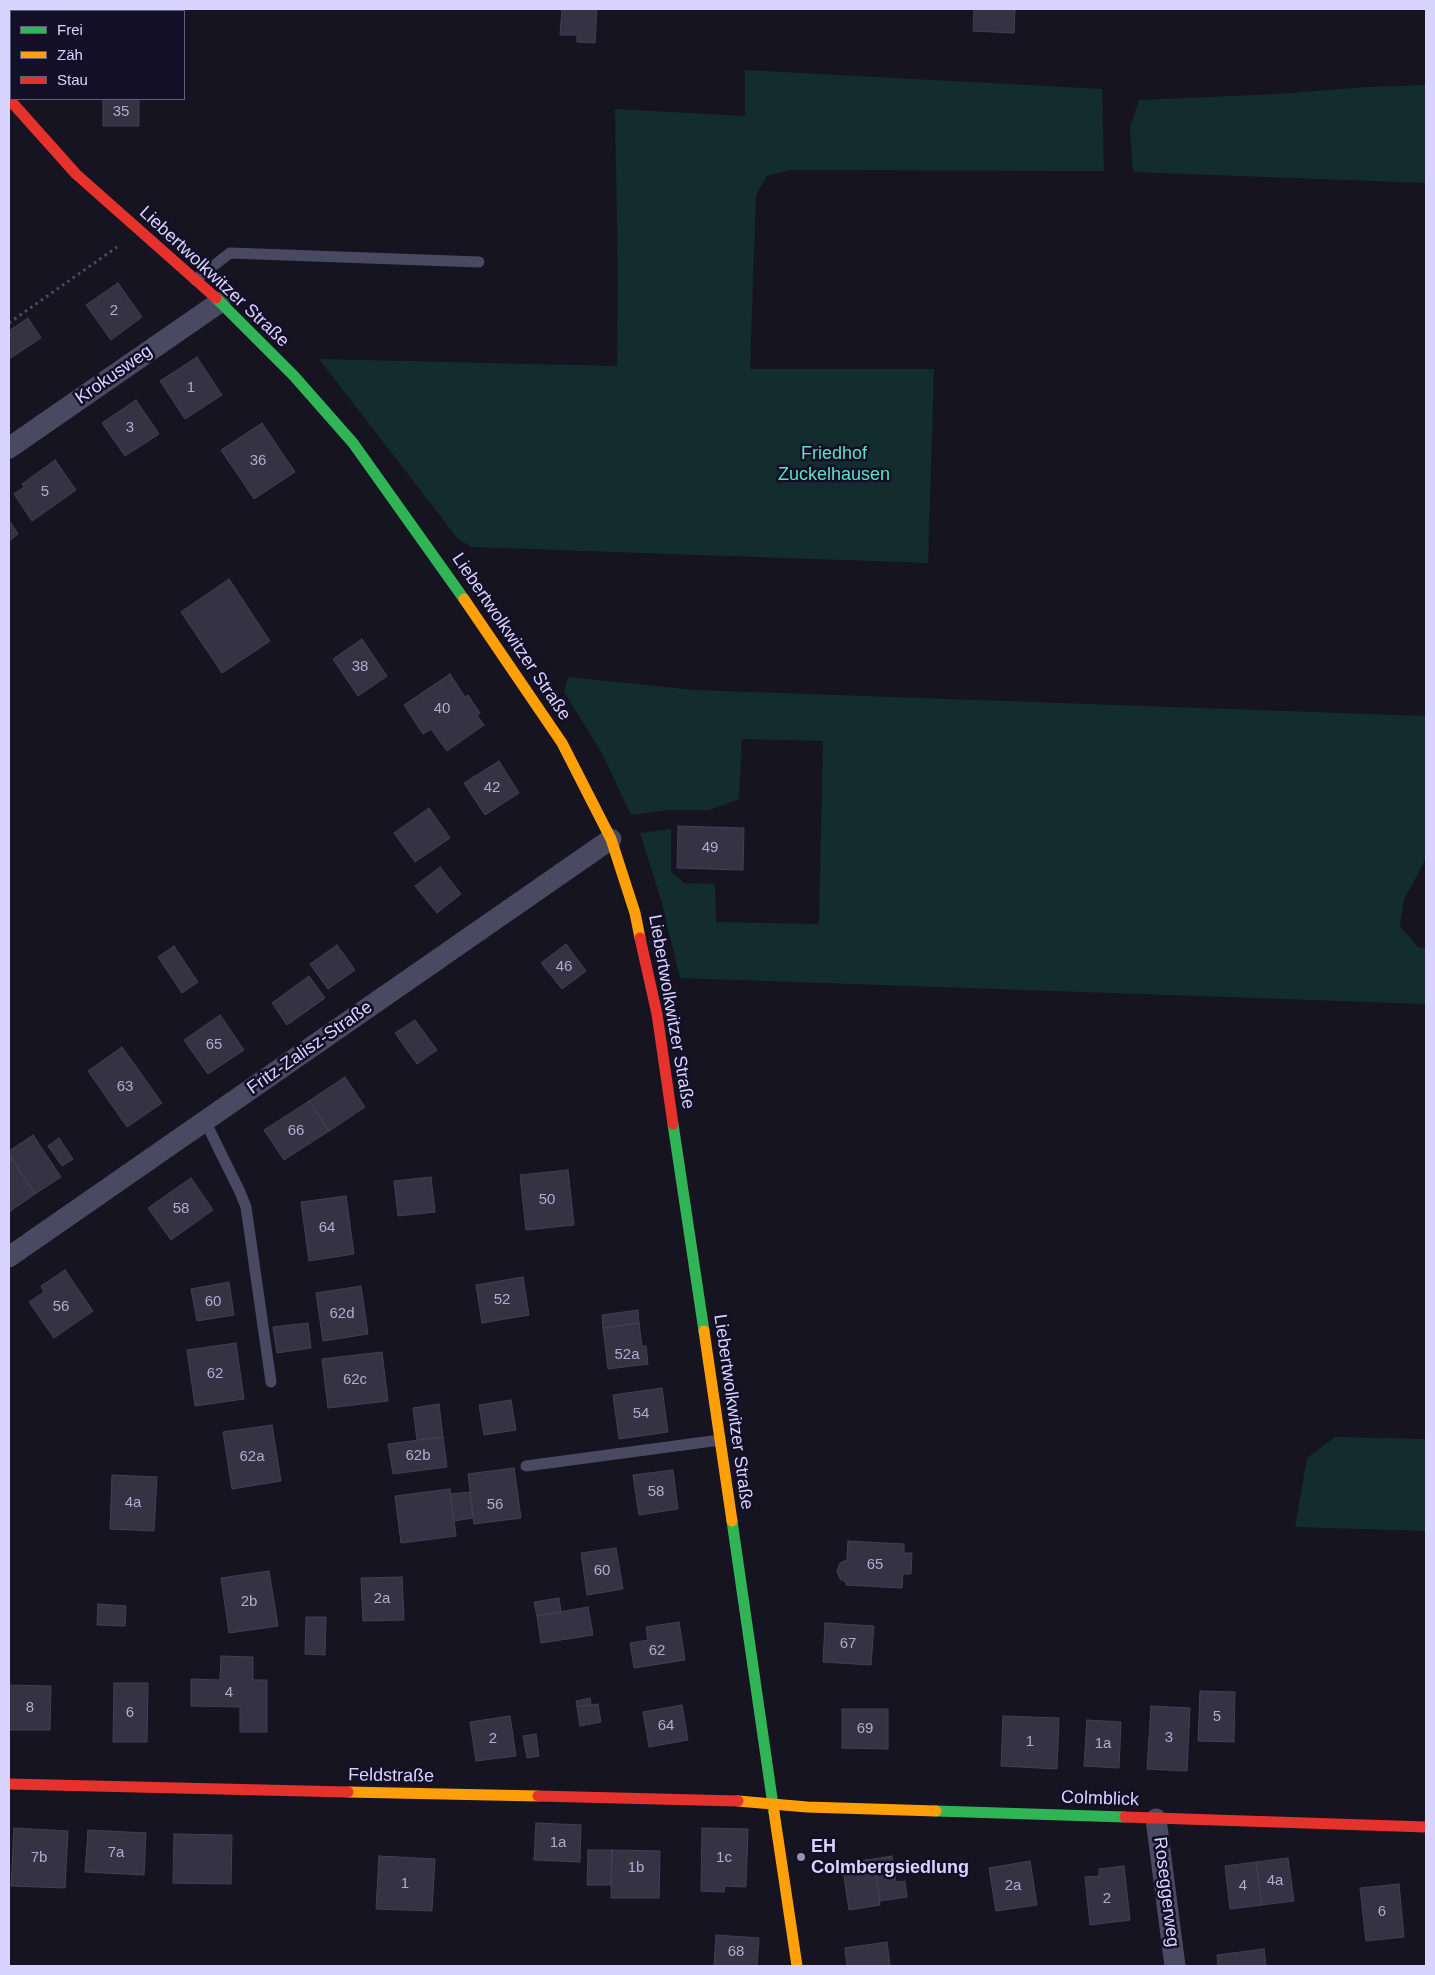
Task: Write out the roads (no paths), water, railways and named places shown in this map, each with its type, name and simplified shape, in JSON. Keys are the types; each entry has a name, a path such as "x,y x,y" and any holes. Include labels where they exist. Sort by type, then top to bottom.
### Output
{"street":[{"name":"Liebertwolkwitzer Straße","path":"9,99 76,174 220,302 294,376 353,443 409,519 562,743 611,839 635,913 657,1014 796,1966"},
{"name":"Krokusweg","path":"9,448 220,302"},
{"name":"Fritz-Zalisz-Straße","path":"9,1257 611,839"},
{"name":"Feldstraße","path":"9,1784 739,1800 773,1803"},
{"name":"Colmblick","path":"773,1803 808,1807 1426,1828"},
{"name":"Roseggerweg","path":"1156,1819 1175,1966"}],"lane":[{"path":"195,280 230,253 479,262"},
{"path":"205,1121 246,1207 271,1382"},
{"path":"526,1466 720,1440"}],"place":[{"name":"EH Colmbergsiedlung","path":"801,1857"}],"park label":[{"name":"Friedhof Zuckelhausen","path":"834,464"}]}
